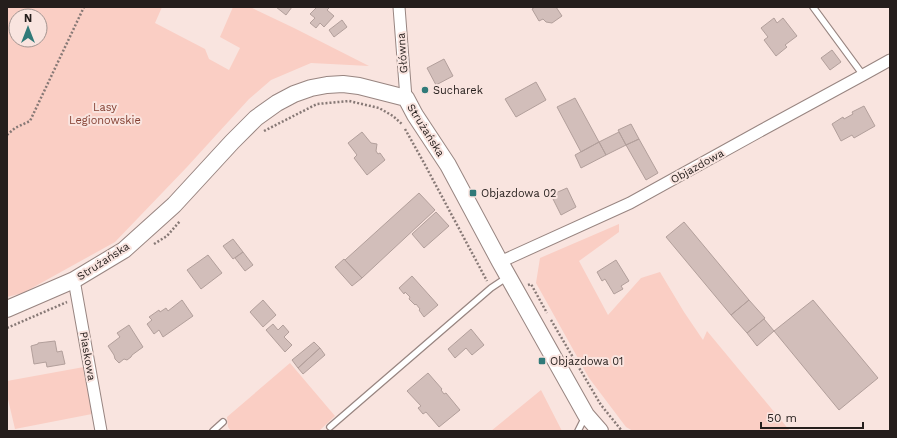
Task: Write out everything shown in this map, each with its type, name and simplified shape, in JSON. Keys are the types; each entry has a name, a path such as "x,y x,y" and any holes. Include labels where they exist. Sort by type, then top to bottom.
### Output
{"main road":[{"name":"Strużańska","path":"7,308 74,280 124,250 174,205 256,118 277,103 294,94 311,88 343,84 359,86 406,98 448,165 500,262 586,415 600,431"}],"street":[{"name":"Główna","path":"399,7 406,98"},
{"name":"Objazdowa","path":"500,262 630,203 890,60"},
{"name":"Piaskowa","path":"74,280 101,431"}],"lane":[{"path":"813,7 863,75"},
{"path":"330,427 491,288 508,276"},
{"path":"578,431 586,415"},
{"path":"213,431 223,422"}],"path":[{"path":"7,135 15,128 30,120 84,7"},
{"path":"262,133 317,104 349,101 379,108 393,116 402,124 421,156 491,288"},
{"path":"154,244 166,236 182,218"},
{"path":"517,291 531,284 550,319 601,404 622,431"},
{"path":"7,328 78,297"}],"green space":[{"name":"Lasy Legionowskie","path":"7,7 162,7 155,23 205,49 209,59 229,70 240,48 220,37 233,7 250,7 369,66 311,63 271,80 249,99 187,167 115,242 23,293 7,297"},
{"path":"619,224 619,232 579,261 608,315 641,278 660,272 703,340 707,331 790,431 633,431 626,427 589,378 536,283 540,258"},
{"path":"290,363 335,416 319,431 231,431 228,427 227,417"},
{"path":"84,367 92,414 15,429 7,395 7,381"},
{"path":"541,390 562,431 491,431"}],"building":[{"path":"276,7 292,7 286,15"},
{"path":"317,7 330,7 327,10 334,16 324,27 320,23 316,28 310,23 315,18 310,14"},
{"path":"535,7 556,7 562,16 552,23 546,22 543,19 539,21 532,9"},
{"path":"774,18 777,23 783,18 797,36 785,45 787,47 776,56 764,40 768,37 761,28"},
{"path":"342,20 347,27 334,37 329,30"},
{"path":"832,50 841,62 830,70 821,58"},
{"path":"444,59 453,76 436,85 427,68"},
{"path":"536,82 546,100 516,117 505,99"},
{"path":"575,98 599,142 581,152 557,107"},
{"path":"864,106 875,126 854,138 852,135 841,141 832,124 843,117 844,119 853,114 852,112"},
{"path":"631,124 639,139 626,145 618,130"},
{"path":"362,132 371,143 377,144 376,151 378,154 380,153 385,160 367,175 354,158 357,155 348,143"},
{"path":"619,132 626,145 606,155 599,142"},
{"path":"639,139 658,173 646,180 626,145"},
{"path":"599,142 606,155 581,168 575,155"},
{"path":"567,188 576,207 561,215 551,195"},
{"path":"419,193 435,210 362,278 345,260"},
{"path":"436,212 449,226 424,248 412,234"},
{"path":"684,222 749,300 731,315 666,237"},
{"path":"233,239 243,252 233,259 223,246"},
{"path":"243,252 253,265 245,271 235,258"},
{"path":"208,255 222,273 201,289 187,270"},
{"path":"344,259 362,278 352,286 335,267"},
{"path":"616,260 629,281 621,286 623,289 614,294 605,279 602,281 597,272"},
{"path":"412,276 438,305 424,317 416,304 415,305 409,299 410,297 405,292 404,294 399,288"},
{"path":"182,300 193,316 163,337 159,330 154,334 147,324 152,320 149,317 159,310 160,312 166,308 168,311"},
{"path":"263,300 276,315 263,327 250,312"},
{"path":"749,300 765,318 747,333 731,315"},
{"path":"813,300 878,378 839,410 774,331"},
{"path":"764,319 774,331 757,346 747,333"},
{"path":"273,324 278,330 283,325 289,332 284,337 292,345 285,352 266,330"},
{"path":"129,325 143,347 127,360 124,359 119,363 108,346 120,337 117,333"},
{"path":"471,329 484,345 472,355 466,348 455,358 448,349"},
{"path":"55,341 57,352 62,351 65,364 47,367 46,362 34,364 31,346 38,343"},
{"path":"314,342 320,348 298,368 292,360"},
{"path":"320,348 325,355 303,374 298,368"},
{"path":"428,373 442,389 441,390 444,394 446,393 460,410 439,427 426,412 423,414 418,408 421,406 407,391"}],"place":[{"name":"Sucharek","path":"425,90"},
{"name":"Objazdowa 02","path":"473,193"},
{"name":"Objazdowa 01","path":"542,361"}]}
